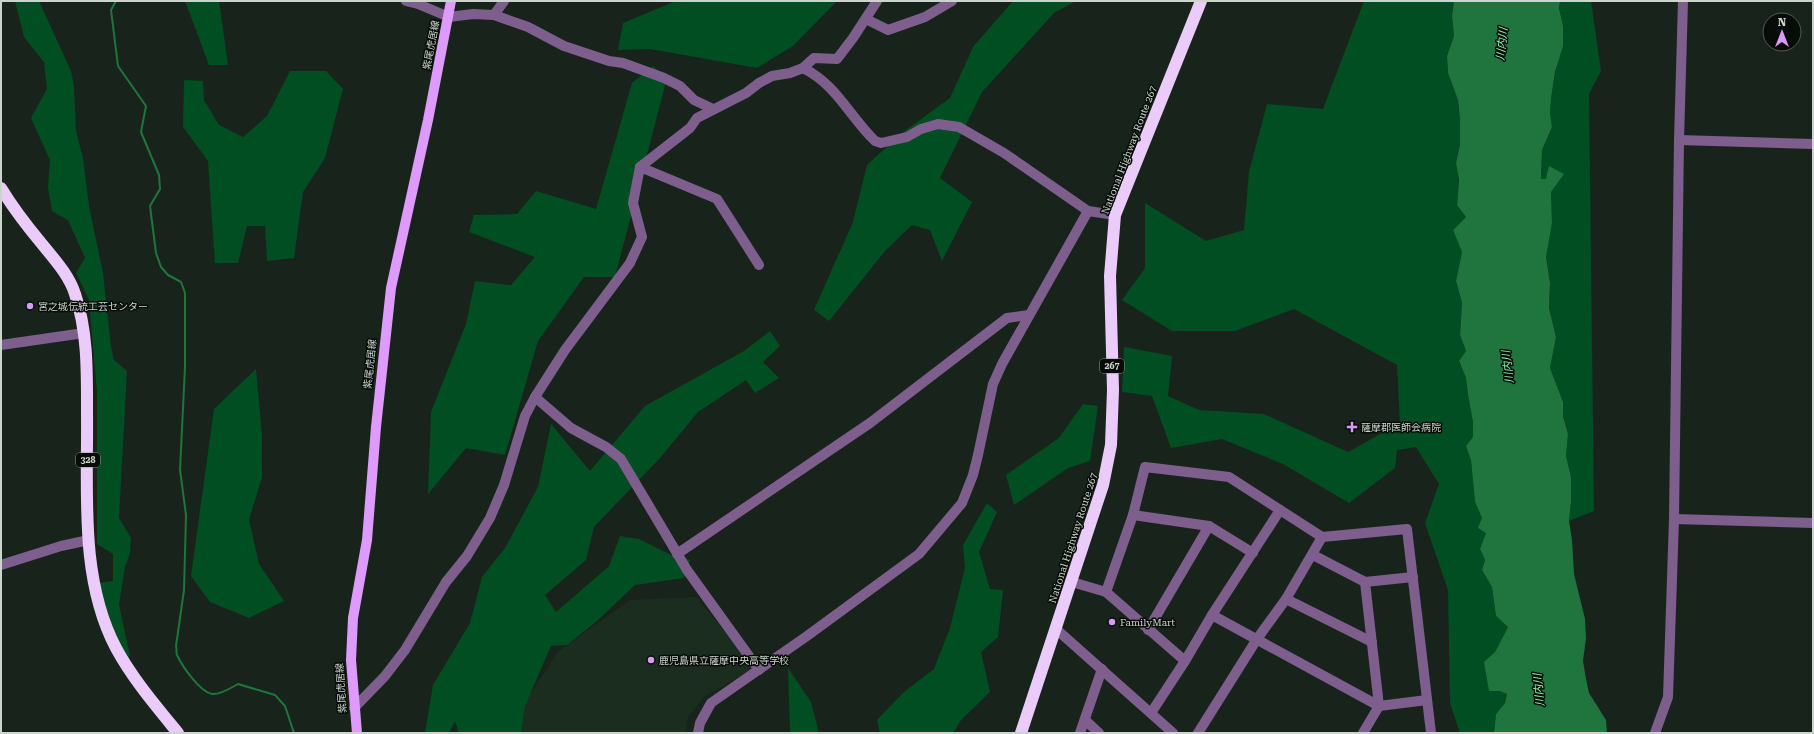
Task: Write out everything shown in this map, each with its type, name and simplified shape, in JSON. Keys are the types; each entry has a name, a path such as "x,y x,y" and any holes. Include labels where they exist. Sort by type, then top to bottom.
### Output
{"highway":[{"name":"National Highway Route 267","path":"1021,733 1104,485 1111,445 1113,390 1110,276 1115,215 1201,1"},
{"name":"328","path":"1,188 26,224 59,265 75,292 84,333 87,379 89,540 95,593 107,630 125,663 178,733"}],"main road":[{"name":"紫尾虎居線","path":"357,733 351,660 353,618 367,540 376,427 391,288 428,120 451,1"}],"street":[{"path":"406,1 418,4 449,17 473,14 494,15 528,27 564,46 609,61 623,63 664,78 680,86 694,100 713,109"},
{"path":"494,15 504,1"},
{"path":"354,708 385,676 405,650 430,605 467,556 490,518 504,485 525,416 535,397 565,350 630,263 642,237 633,203 640,167 690,128 697,118 713,109 726,105 759,83 772,76 790,73 803,68 814,58 837,59 877,1"},
{"path":"866,19 888,30 925,17 952,1"},
{"path":"1655,733 1668,697 1674,519 1679,140 1683,1"},
{"path":"803,68 818,76 836,92 852,115 876,141 881,143 907,137 921,129 938,124 959,127 1004,153 1088,210 1115,215"},
{"path":"1679,140 1813,144"},
{"path":"640,167 718,199 759,265"},
{"path":"698,733 700,723 711,703 920,554 962,503 978,455 993,384 1002,364 1088,210"},
{"path":"677,554 870,423 1007,318 1029,315"},
{"path":"1,345 84,333"},
{"path":"535,397 571,428 606,447 621,459 677,554 758,670"},
{"path":"1106,592 1133,515 1145,467 1229,477 1322,537 1407,529 1431,733"},
{"path":"1151,713 1280,510"},
{"path":"1133,515 1209,526 1253,553"},
{"path":"1674,519 1813,523"},
{"path":"1148,630 1209,526"},
{"path":"1198,733 1257,639 1286,599 1313,555 1322,537"},
{"path":"1,565 67,544 89,540"},
{"path":"1313,555 1365,582 1413,577"},
{"path":"1072,582 1106,592 1185,661"},
{"path":"1363,733 1379,706 1365,582"},
{"path":"1286,599 1372,642"},
{"path":"1212,615 1379,706 1428,700"},
{"path":"1056,629 1173,733"},
{"path":"1080,733 1102,669"},
{"path":"1085,720 1099,733"}],"shaded area":[{"path":"15,1 39,1 71,71 74,86 76,131 83,158 89,206 103,273 111,347 114,360 127,371 119,518 131,538 130,553 125,567 119,605 130,656 128,657 115,635 98,583 113,581 113,554 97,544 97,392 89,300 76,273 85,258 68,220 52,211 48,188 50,160 31,118 47,89 44,62 24,37"},
{"path":"185,1 219,1 228,65 209,65"},
{"path":"676,1 837,1 794,45 757,68 650,49 618,50 623,23"},
{"path":"1013,1 1076,1 1054,13 982,92 940,178 972,202 942,261 930,230 912,225 885,251 829,321 814,310 853,222 867,165 902,133 950,98 973,47"},
{"path":"1364,1 1454,1 1452,16 1454,36 1447,56 1448,73 1458,100 1460,120 1460,144 1456,163 1459,180 1457,205 1466,217 1453,230 1462,252 1456,281 1462,303 1460,335 1466,351 1459,362 1466,378 1473,422 1473,437 1466,446 1471,460 1475,502 1482,518 1486,533 1480,549 1485,560 1482,570 1492,587 1496,616 1508,627 1495,652 1485,662 1492,681 1498,688 1507,694 1505,703 1496,714 1494,733 1460,733 1450,703 1448,590 1425,523 1439,484 1416,447 1397,450 1395,468 1349,503 1283,464 1222,439 1171,448 1152,396 1122,392 1124,347 1172,356 1168,396 1199,410 1264,414 1348,452 1400,423 1397,365 1294,309 1235,331 1172,331 1122,300 1145,268 1145,203 1206,241 1244,230 1249,172 1267,104 1323,109"},
{"path":"1560,1 1591,1 1601,71 1589,94 1594,511 1569,521 1571,477 1566,456 1568,434 1563,415 1563,402 1550,368 1556,337 1549,308 1550,283 1546,257 1552,223 1551,192 1546,180 1541,179 1542,150 1552,127 1550,113 1551,99 1563,26 1559,8"},
{"path":"653,66 667,78 615,277 584,277 538,341 505,455 466,448 428,494 431,412 466,324 475,281 511,285 535,257 469,232 474,215 517,214 536,191 596,209 632,83"},
{"path":"290,71 326,71 343,89 325,158 303,192 294,258 267,261 265,226 247,226 238,263 215,263 208,161 183,127 184,80 203,81 204,100 219,125 243,137 267,116"},
{"path":"770,331 780,346 763,362 779,378 755,393 746,380 698,412 660,458 594,527 586,560 545,595 556,612 609,566 620,536 639,539 673,556 690,560 684,578 635,585 597,621 567,645 551,646 525,706 521,733 459,733 455,721 449,733 425,733 433,685 470,623 482,577 505,548 538,487 551,424 590,471 645,406 744,351"},
{"path":"256,369 262,436 262,477 249,520 259,564 284,601 249,618 210,602 191,576 214,409"},
{"path":"1083,404 1098,406 1090,461 1068,468 1014,505 1006,475 1059,438"},
{"path":"987,503 997,512 979,552 990,589 1003,590 998,637 981,652 990,692 961,720 953,733 880,733 877,720 904,692 934,669 950,628 965,568 963,545"},
{"name":"鹿児島県立薩摩中央高等学校","path":"696,597 755,668 705,696 688,717 686,733 516,733 520,709 559,651 630,600"},
{"path":"788,668 811,702 819,733 790,733"}],"water":[{"name":"川内川","path":"1454,1 1560,1 1559,8 1563,26 1563,46 1555,72 1551,99 1550,113 1552,127 1542,150 1541,179 1546,179 1549,166 1564,174 1551,192 1552,223 1546,257 1550,283 1549,308 1556,337 1550,368 1563,402 1563,416 1568,434 1566,456 1571,477 1569,521 1572,540 1574,574 1585,619 1586,638 1583,661 1589,693 1606,720 1607,733 1494,733 1496,714 1505,703 1507,694 1500,691 1489,691 1484,662 1495,652 1508,627 1496,616 1492,587 1482,570 1485,560 1480,549 1486,533 1478,528 1482,518 1475,502 1471,460 1466,446 1473,437 1473,422 1466,378 1459,361 1466,351 1460,335 1462,303 1456,281 1462,252 1453,230 1466,217 1457,205 1459,180 1456,163 1460,144 1460,120 1458,100 1448,73 1447,56 1454,36 1452,16"}],"waterway":[{"path":"116,1 111,10 118,66 146,106 141,132 159,175 160,189 150,206 156,253 161,267 168,275 181,282 185,293 185,367 180,470 186,515 184,590 176,646 177,654 192,678 202,689 207,692 215,694 225,691 238,684 275,695 285,706 294,733"}],"place":[{"name":"宮之城伝統工芸センター","path":"30,306"},
{"name":"薩摩郡医師会病院","path":"1352,427"},
{"name":"FamilyMart","path":"1112,622"},
{"name":"鹿児島県立薩摩中央高等学校","path":"651,660"}]}
